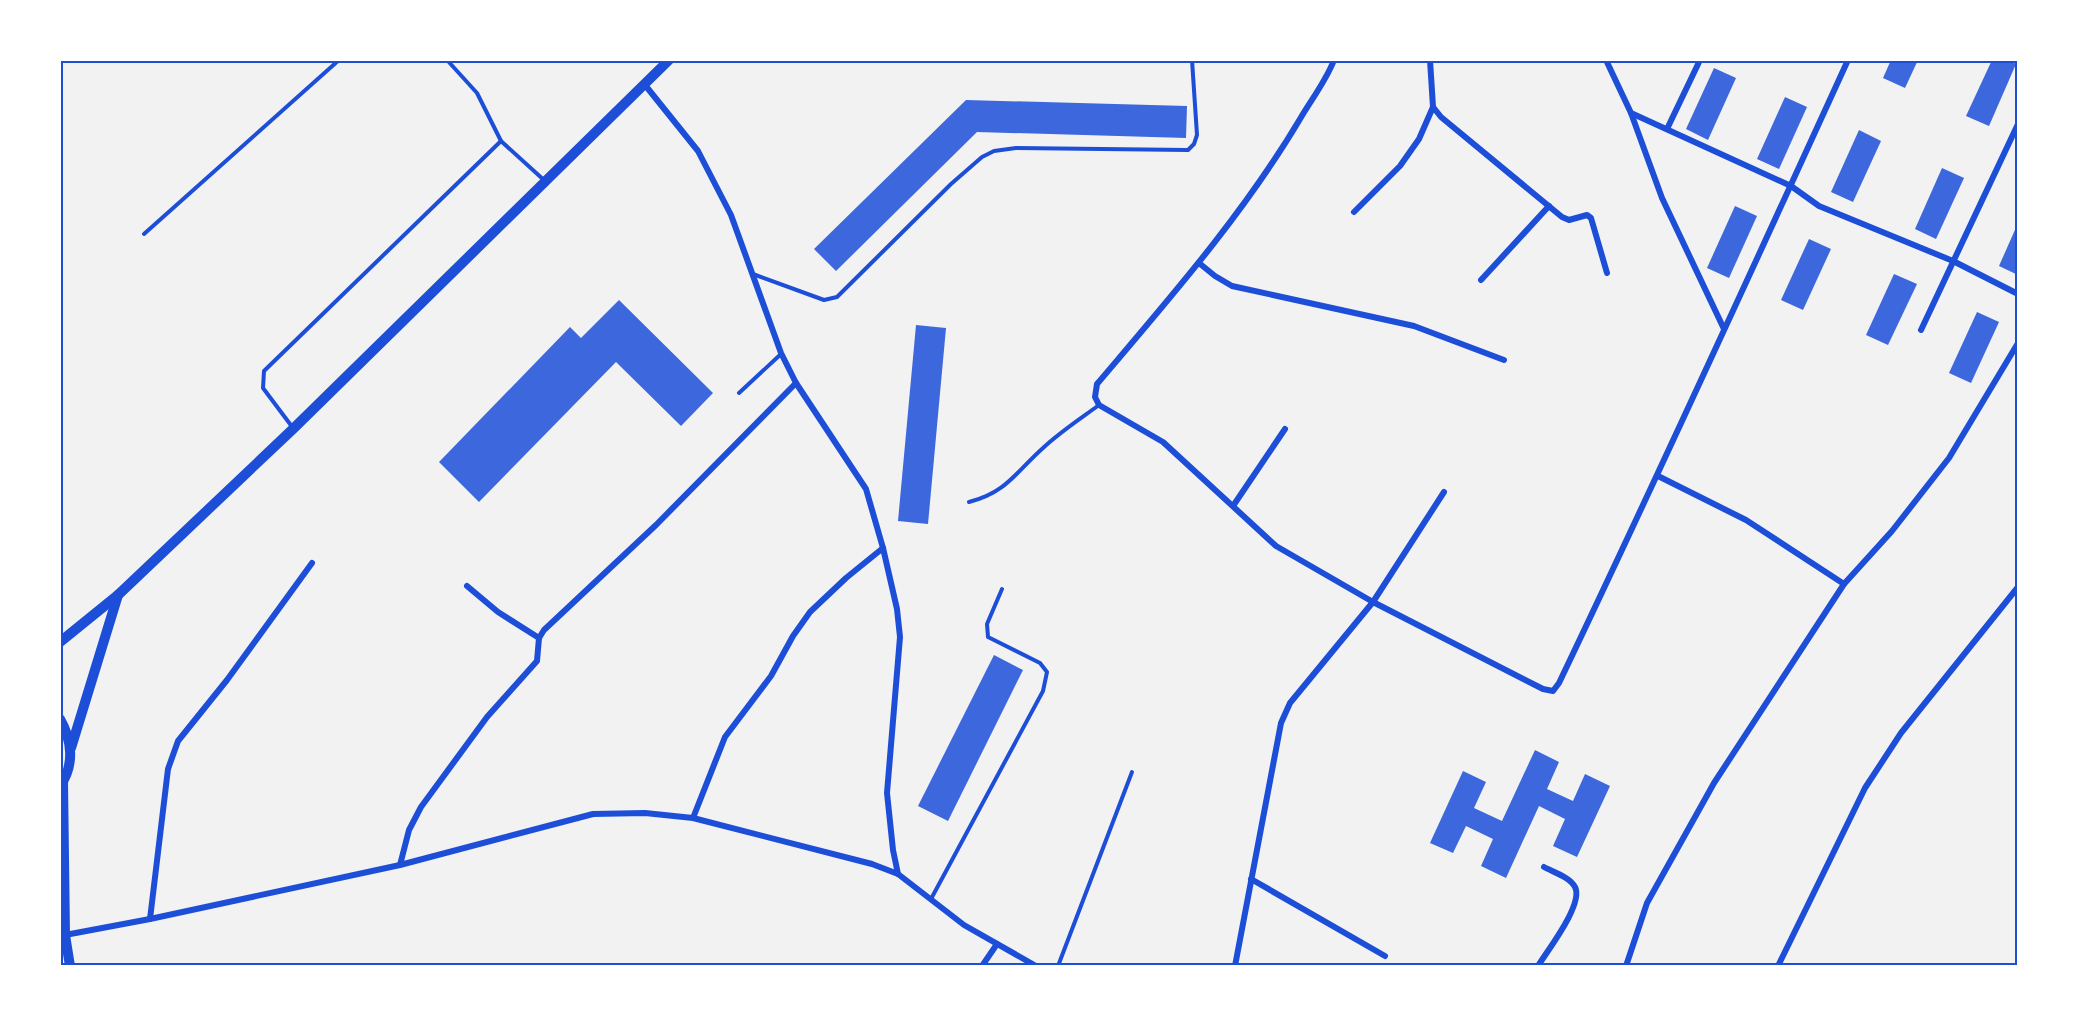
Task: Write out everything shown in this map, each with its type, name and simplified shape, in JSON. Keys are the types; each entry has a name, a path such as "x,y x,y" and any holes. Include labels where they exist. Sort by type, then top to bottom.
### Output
{"main road":[{"path":"60,642 118,595 294,428 669,60"},
{"path":"72,965 63,931 62,784 70,765 71,748 118,595"},
{"path":"60,719 67,731 71,748"}],"street":[{"path":"1334,60 1249,198 1199,263 1097,384 1095,397 1099,405 1162,442 1276,546 1373,602 1543,690 1553,691 1559,683 1658,476 1848,60"},
{"path":"1430,60 1434,107 1441,117 1569,220 1587,215 1591,218 1607,273"},
{"path":"1606,60 1631,113 1662,198 1724,329"},
{"path":"1667,129 1700,60"},
{"path":"645,85 698,151 731,215 781,353 796,383 866,489 883,548 897,609 900,637 887,793 892,850 898,874"},
{"path":"1354,212 1400,166 1419,139 1434,107"},
{"path":"1631,113 1791,186 1819,206 1953,261 2018,294"},
{"path":"1921,330 2018,124"},
{"path":"1481,280 1549,206"},
{"path":"1199,263 1232,286 1414,326 1504,360"},
{"path":"1626,966 1647,903 1714,783 1844,584 1892,531 1949,458 2018,343"},
{"path":"400,865 409,830 421,807 487,717 537,661 539,638 544,630 656,525 796,383"},
{"path":"1233,506 1285,429"},
{"path":"1658,476 1746,520 1844,584"},
{"path":"1235,966 1281,723 1290,703 1373,602 1444,492"},
{"path":"693,818 724,737 771,676 804,620 846,578 883,548"},
{"path":"150,919 168,769 178,741 227,680 312,563"},
{"path":"467,586 498,612 539,638"},
{"path":"1778,966 1865,788 1900,733 2018,587"},
{"path":"63,931 150,919 400,865 593,814 645,813 693,818 872,864 898,874 964,925 1036,966"},
{"path":"1538,966 1570,914 1577,898 1576,888 1570,881 1544,867"},
{"path":"1251,879 1385,956"},
{"path":"982,966 996,944"}],"lane":[{"path":"144,234 339,60"},
{"path":"447,60 477,93 501,141 546,181"},
{"path":"753,274 824,300 837,297 951,184 982,157 994,151 1016,148 1188,150 1194,144 1197,135 1192,60"},
{"path":"294,428 263,388 264,371 501,141"},
{"path":"739,393 781,353"},
{"path":"969,502 986,498 1001,489 1061,431 1099,405"},
{"path":"931,899 1043,691 1047,672 1040,663 988,637 987,624 1002,589"},
{"path":"1058,966 1132,772"}],"building":[{"path":"1891,60 1918,60 1905,88 1883,78"},
{"path":"1992,60 2008,60 2016,64 1989,126 1966,116"},
{"path":"1714,68 1736,78 1708,140 1686,129"},
{"path":"1785,97 1807,107 1779,169 1757,159"},
{"path":"966,100 1187,106 1186,138 977,132 836,271 814,249"},
{"path":"1859,130 1881,141 1853,202 1831,192"},
{"path":"1942,168 1964,178 1936,239 1915,229"},
{"path":"1735,206 1757,216 1729,278 1707,268"},
{"path":"2018,223 2018,275 1999,266"},
{"path":"1809,239 1831,249 1803,310 1781,300"},
{"path":"1894,274 1917,284 1888,345 1866,335"},
{"path":"619,300 713,393 681,426 616,362 479,502 439,462 570,327 581,338"},
{"path":"1977,312 1999,322 1971,383 1949,373"},
{"path":"916,325 946,328 928,524 898,521"},
{"path":"994,655 1023,670 948,821 918,806"},
{"path":"1535,750 1559,762 1547,789 1573,801 1585,774 1610,786 1577,857 1553,846 1565,819 1539,806 1506,878 1481,866 1493,839 1466,826 1453,853 1430,843 1463,771 1486,782 1474,808 1502,821"}]}
